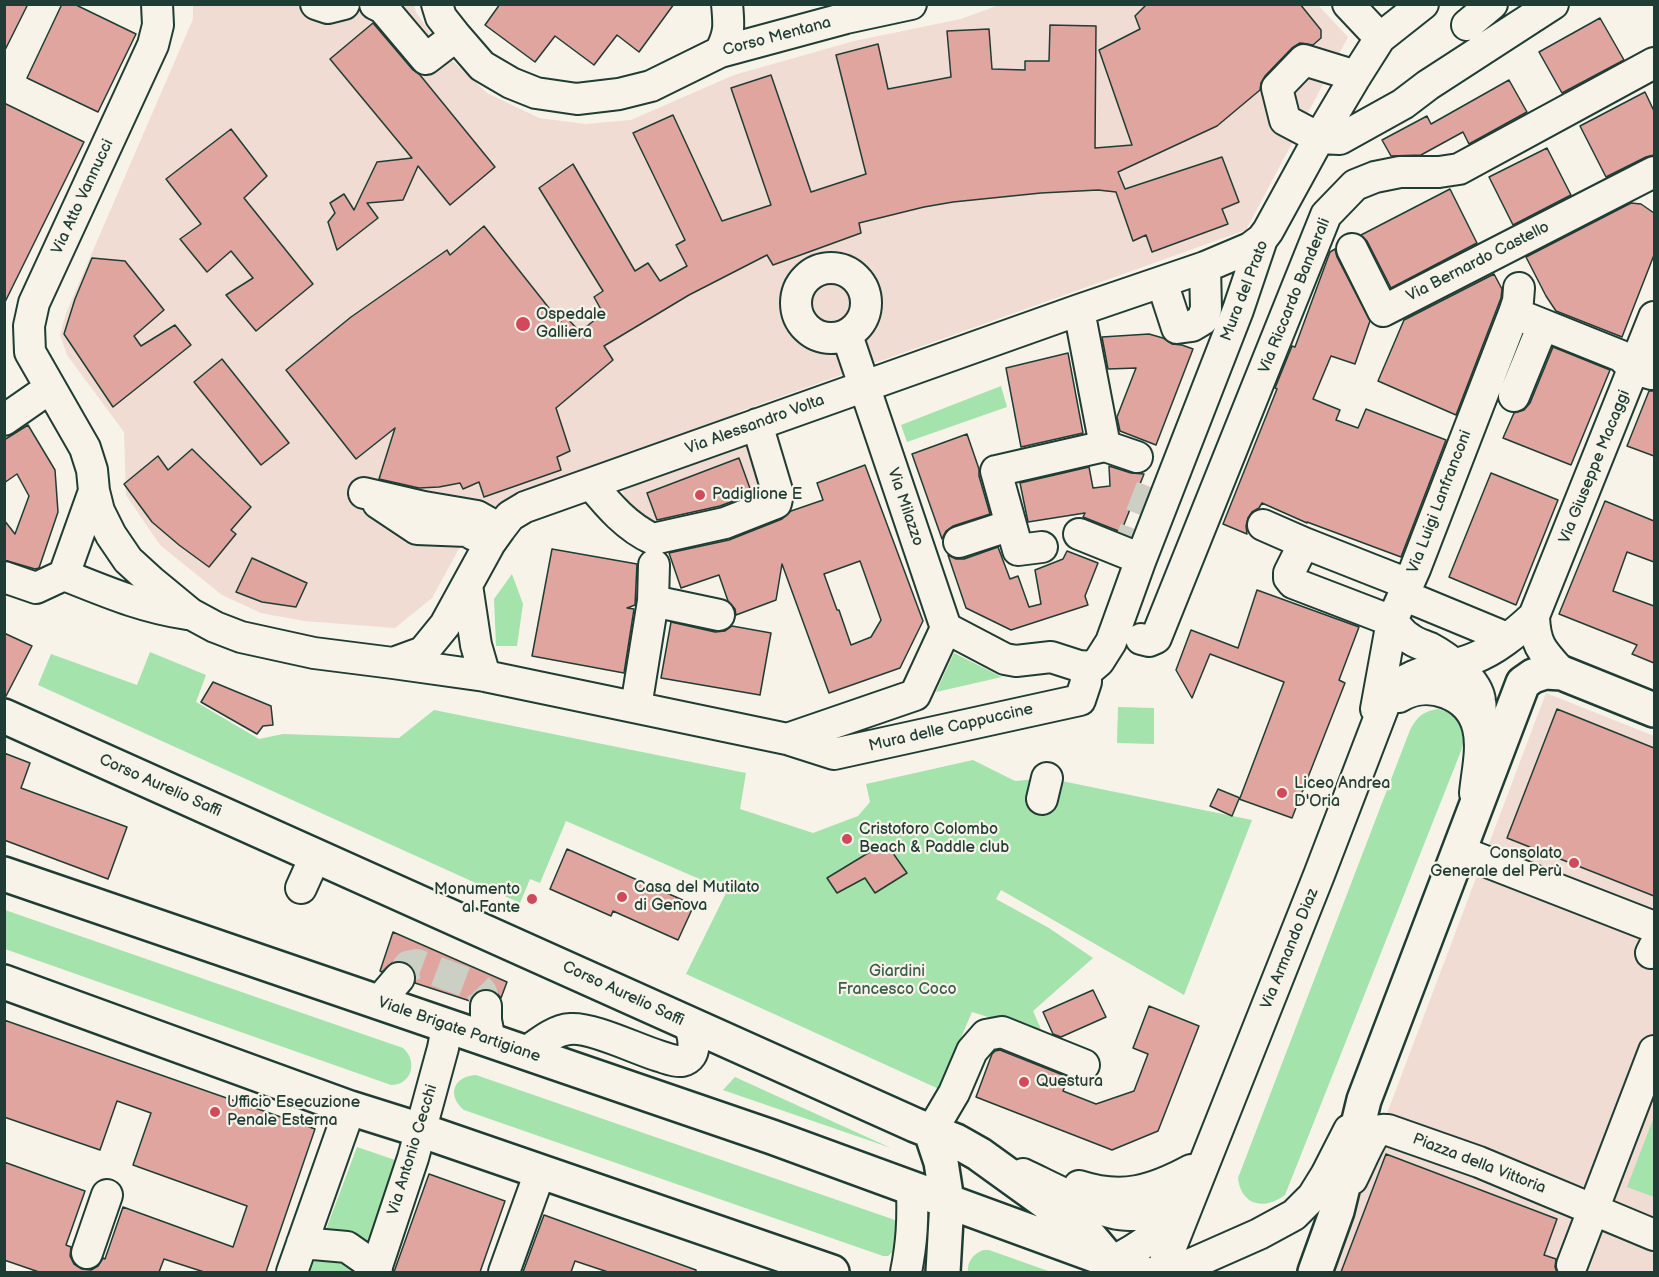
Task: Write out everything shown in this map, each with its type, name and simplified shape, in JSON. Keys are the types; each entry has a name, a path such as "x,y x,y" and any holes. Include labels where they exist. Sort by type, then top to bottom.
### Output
{"main road":[{"path":"1315,1272 1337,1211 1364,1100 1523,683 1545,672 1562,673 1654,710"},
{"name":"Corso Aurelio Saffi","path":"4,716 690,1025 956,1141 983,1156 1076,1224 1126,1267"},
{"name":"Viale Brigate Partigiane","path":"4,874 772,1137 1126,1267"},
{"path":"4,982 350,1108 832,1272"},
{"path":"931,1132 942,1162 947,1201 943,1272"}],"street":[{"name":"Via Atto Vannucci","path":"94,491 92,470 85,448 30,352 29,326 34,303 153,45 158,25 157,4"},
{"path":"316,4 328,8 344,4"},
{"path":"375,4 383,8 426,59 456,36"},
{"name":"Corso Mentana","path":"437,4 441,17 482,66 511,83 536,93 577,99 620,94 651,86 720,52 846,18 911,4"},
{"path":"720,52 729,29 727,4"},
{"path":"1348,4 1380,38"},
{"name":"Mura del Prato","path":"1065,662 1092,667 1099,661 1111,642 1133,558 1238,310 1251,245 1268,231 1319,138 1380,38 1423,4"},
{"path":"1467,24 1492,4"},
{"path":"1402,104 1372,95 1355,78 1304,60 1277,88 1285,120 1319,138 1340,139 1402,104 1553,4"},
{"name":"Via Riccardo Banderali","path":"1141,639 1149,641 1156,638 1326,215 1355,185 1375,177 1400,172 1438,172 1459,169 1654,63"},
{"name":"Via Bernardo Castello","path":"1352,249 1383,311 1644,177"},
{"path":"1042,547 1018,550 996,471 1105,446 1146,467 1251,245"},
{"name":"Via Alessandro Volta","path":"445,625 495,536 510,516 525,507 1205,267 1251,245"},
{"path":"1162,282 1177,328 1192,326 1202,320 1206,309 1205,267"},
{"name":"Via Luigi Lanfranconi","path":"1401,600 1516,301 1543,325 1621,356 1644,372"},
{"path":"1079,310 1105,446"},
{"name":"Via Giuseppe Macaggi","path":"1534,616 1644,372 1654,317"},
{"path":"1514,396 1543,325"},
{"name":"Via Milazzo","path":"847,335 946,628"},
{"path":"4,420 50,388"},
{"path":"591,484 613,511 653,539 724,523 776,503 778,494 757,424"},
{"path":"4,577 36,588 64,575 94,491"},
{"name":"Mura delle Cappuccine","path":"94,491 99,511 111,535 128,560 191,614 241,637 314,653 485,676 787,739 834,754 1080,700 1086,674 1065,662"},
{"path":"959,542 1011,525"},
{"path":"1263,525 1304,543 1401,600"},
{"path":"1079,534 1133,558 1101,616 1104,625"},
{"path":"1304,543 1289,573 1289,578 1293,583 1401,600 1508,638"},
{"path":"636,707 653,602 654,565"},
{"name":"Mura delle Cappuccine","path":"64,575 132,602 161,610 191,614"},
{"path":"467,585 476,645 485,676"},
{"path":"1401,600 1402,633 1411,640 1430,648 1452,664 1470,679 1477,690 1480,701 1480,745 1473,813"},
{"name":"Via Armando Diaz","path":"1371,735 1380,682 1401,600"},
{"path":"653,602 719,615"},
{"path":"1534,616 1534,632 1541,649 1562,673"},
{"name":"Via Armando Diaz","path":"1161,1272 1388,695 1395,686 1410,677 1485,653 1508,638 1534,616"},
{"name":"Mura delle Cappuccine","path":"393,663 423,652 445,625"},
{"path":"946,628 1005,659 1065,662"},
{"name":"Mura delle Cappuccine","path":"787,739 915,695 946,628"},
{"name":"Via Armando Diaz","path":"1371,735 1388,706 1406,692 1426,688 1444,691 1463,703 1475,717 1479,729"},
{"path":"1459,851 1653,942"},
{"path":"301,888 315,857"},
{"path":"378,1003 399,978"},
{"path":"486,1006 490,1041"},
{"path":"525,1053 549,1036 569,1029 587,1031 648,1053 675,1061 682,1060 688,1058 693,1051 694,1040 690,1025"},
{"name":"Via Antonio Cecchi","path":"376,1270 413,1158 447,1027"},
{"path":"931,1132 954,1093 972,1051 986,1035 1002,1032 1084,1065"},
{"path":"1572,1265 1654,1051"},
{"path":"1173,1272 1267,1231 1302,1209 1326,1175 1364,1100"},
{"path":"292,1272 350,1108"},
{"name":"Piazza della Vittoria","path":"1337,1211 1369,1144 1378,1132 1388,1130 1479,1162 1654,1235"},
{"name":"Corso Aurelio Saffi","path":"983,1156 1102,1193 1115,1194 1139,1191 1167,1182 1206,1161"},
{"path":"1126,1267 1142,1244 1173,1219 1190,1194 1206,1161"},
{"path":"504,1272 540,1172"},
{"path":"906,1272 912,1245 914,1220 912,1188"},
{"path":"87,1253 107,1196"},
{"path":"302,1243 347,1247 376,1270"}],"shaded area":[{"name":"Ospedale Galliera","path":"193,5 414,5 416,12 443,52 487,93 539,118 585,124 631,120 734,75 854,41 961,19 999,5 1318,5 1348,37 1246,230 738,412 765,496 643,543 612,464 477,516 432,598 395,628 304,621 261,613 222,595 160,545 126,495 124,432 67,355 60,335 66,313 193,19"},
{"path":"1546,693 1654,736 1654,1272 1327,1272"}],"green space":[{"path":"1001,386 1007,407 907,442 901,425"},
{"path":"512,574 523,604 517,646 496,646 494,599"},
{"name":"Giardini Francesco Coco","path":"150,652 206,675 196,702 259,739 283,734 399,738 434,710 746,773 740,809 813,833 858,816 870,802 866,784 973,760 1015,781 1047,778 1252,820 1184,995 1001,890 996,899 1049,928 1093,958 1033,1011 1043,1034 972,1012 939,1089 686,974 727,891 566,821 540,883 530,879 520,903 38,685 51,654 137,685"},
{"path":"954,653 1002,677 936,692"},
{"path":"1118,707 1154,708 1154,744 1117,743"},
{"path":"1438,709 1452,715 1461,724 1464,736 1461,751 1285,1195 1269,1203 1255,1203 1244,1194 1238,1178 1410,730 1421,715"},
{"path":"5,910 403,1048 410,1059 408,1077 398,1084 391,1085 5,949"},
{"path":"476,1075 895,1220 898,1224 895,1250 888,1256 883,1256 464,1110 455,1098 455,1087 462,1079"},
{"path":"735,1077 891,1148 723,1090"},
{"path":"1654,1117 1654,1197 1627,1187"},
{"path":"357,1147 401,1162 368,1249 325,1232"},
{"path":"983,1250 989,1250 1051,1272 968,1272 971,1259"},
{"path":"316,1256 341,1257 360,1272 310,1272"}],"building":[{"path":"4,4 28,4 4,52"},
{"path":"62,4 74,4 136,34 98,112 27,78"},
{"path":"500,4 674,4 639,52 617,35 594,65 555,36 535,62 485,25"},
{"path":"1147,4 1300,4 1321,30 1321,38 1313,45 1300,43 1292,48 1265,76 1260,90 1217,126 1118,172 1125,189 1222,157 1239,202 1222,209 1228,224 1152,252 1146,235 1133,241 1116,192 1098,190 1041,193 924,207 859,223 861,233 773,265 767,255 689,295 604,346 613,360 556,408 570,451 557,457 561,470 484,497 479,482 463,489 460,483 419,488 379,479 395,428 356,459 286,370 351,317 447,250 450,255 484,226 560,322 566,317 580,332 603,313 594,297 603,291 539,188 573,164 635,271 648,263 660,281 687,266 676,245 685,240 633,133 673,115 722,221 771,205 731,88 771,75 811,192 866,174 836,55 878,44 888,89 951,77 947,31 989,29 992,69 1025,70 1025,61 1049,61 1050,25 1096,26 1095,148 1132,145 1099,50 1140,29 1135,16"},
{"path":"1600,18 1624,60 1562,93 1539,52"},
{"path":"373,23 413,70 420,75 495,167 450,205 418,166 403,200 367,203 378,218 337,250 328,222 335,213 330,203 344,194 354,210 377,162 412,158 330,59"},
{"path":"1509,80 1527,112 1469,144 1463,132 1421,155 1391,156 1382,140 1427,116 1431,124"},
{"path":"1645,92 1654,111 1654,155 1606,177 1580,126"},
{"path":"4,103 84,142 4,304"},
{"path":"231,129 267,176 244,198 313,284 256,331 226,295 253,278 231,251 207,272 180,239 201,224 166,179"},
{"path":"1547,148 1571,195 1513,225 1489,177"},
{"path":"1450,189 1477,243 1391,288 1367,241 1361,235"},
{"path":"1631,203 1641,204 1654,213 1654,255 1622,337 1556,311 1526,257"},
{"path":"1335,249 1370,321 1355,364 1331,356 1313,399 1340,410 1336,420 1358,428 1366,409 1446,440 1401,557 1307,523 1262,503 1248,518 1247,534 1223,524 1292,346 1295,347 1330,252"},
{"path":"92,258 125,261 164,310 134,336 141,346 175,325 191,345 113,407 64,334"},
{"path":"1494,274 1502,289 1501,298 1456,415 1378,381 1404,320"},
{"path":"1149,334 1163,338 1172,344 1193,349 1156,445 1120,431 1117,417 1136,368 1108,369 1102,337"},
{"path":"1553,347 1610,370 1571,465 1503,438 1514,413 1524,410 1530,403"},
{"path":"1068,353 1083,433 1021,447 1006,368"},
{"path":"222,359 289,443 261,465 194,382"},
{"path":"1649,391 1654,391 1654,456 1627,446"},
{"path":"28,425 55,470 58,512 39,568 35,569 4,560 4,520 15,534 29,496 17,474 4,483 4,440"},
{"path":"967,434 979,469 990,514 953,526 946,531 942,539 912,454"},
{"path":"192,449 251,507 231,530 236,534 209,567 152,522 124,484 158,456 168,470"},
{"name":"Padiglione E","path":"739,458 752,494 720,506 657,520 647,493"},
{"path":"865,465 923,621 900,668 829,693 782,564 776,600 736,615 735,609 728,601 719,575 681,588 669,553 729,540 782,519 791,511 823,500 817,483","holes":["860,561 881,620 871,637 851,645 824,574"]},
{"path":"1109,466 1131,473 1144,474 1121,532 1083,517 1085,513 1028,522 1020,483 1089,467 1093,488 1110,486"},
{"path":"1491,473 1558,500 1516,605 1449,577"},
{"path":"1605,501 1654,521 1654,562 1627,552 1613,591 1654,606 1654,663 1632,654 1637,645 1559,614"},
{"path":"998,547 1010,579 1018,576 1029,607 1041,604 1035,570 1063,559 1067,551 1098,563 1085,596 1088,605 1011,630 966,608 948,555 956,559 964,559"},
{"path":"552,549 637,564 635,605 627,608 634,609 624,673 532,656"},
{"path":"252,558 307,583 296,607 262,602 236,592"},
{"path":"1257,590 1359,627 1339,680 1345,683 1292,818 1239,799 1232,816 1210,806 1218,789 1240,798 1284,682 1210,654 1192,698 1176,670 1191,630 1238,648"},
{"path":"671,622 715,632 725,631 732,626 771,633 760,695 661,678"},
{"path":"4,633 32,646 5,698 4,698"},
{"path":"213,682 271,706 273,725 263,726 257,734 201,702"},
{"path":"1557,709 1654,748 1654,896 1507,838"},
{"path":"4,753 30,763 21,788 127,827 108,879 4,840"},
{"path":"878,847 890,849 907,873 875,893 865,878 837,893 827,878"},
{"name":"Casa del Mutilato di Genova","path":"567,849 694,905 678,940 613,911 611,916 550,889"},
{"path":"393,932 507,982 501,998 495,991 485,989 477,991 470,1001 415,983 415,972 410,964 403,961 393,962 382,972 380,971"},
{"path":"1093,990 1106,1017 1061,1037 1053,1034 1043,1012"},
{"name":"Questura","path":"1149,1006 1199,1026 1158,1131 1112,1150 976,1097 992,1054 1000,1050 1068,1077 1063,1091 1096,1104 1134,1091 1148,1054 1133,1048"},
{"path":"4,1020 315,1129 266,1272 204,1272 164,1259 159,1272 39,1272 4,1260 4,1162 85,1191 66,1245 71,1247 70,1256 74,1264 82,1269 91,1270 98,1266 103,1258 105,1259 123,1207 233,1247 247,1206 133,1165 151,1113 117,1101 100,1150 4,1117"},
{"path":"1386,1154 1557,1219 1544,1255 1556,1259 1557,1272 1341,1272"},
{"path":"429,1174 505,1201 480,1272 394,1272"},
{"path":"544,1215 696,1270 696,1272 608,1272 575,1261 571,1272 523,1272"}],"tunnel":[{"path":"1124,557 1155,477"},
{"path":"399,978 408,966 417,964 476,986 482,992 486,1006"}],"place":[{"name":"Ospedale Galliera","path":"523,324"},
{"name":"Padiglione E","path":"700,495"},
{"name":"Liceo Andrea D'Oria","path":"1282,793"},
{"name":"Cristoforo Colombo Beach & Paddle club","path":"847,839"},
{"name":"Consolato Generale del Perù","path":"1574,863"},
{"name":"Casa del Mutilato di Genova","path":"622,897"},
{"name":"Monumento al Fante","path":"532,899"},
{"name":"Questura","path":"1024,1082"},
{"name":"Ufficio Esecuzione Penale Esterna","path":"215,1112"}]}
